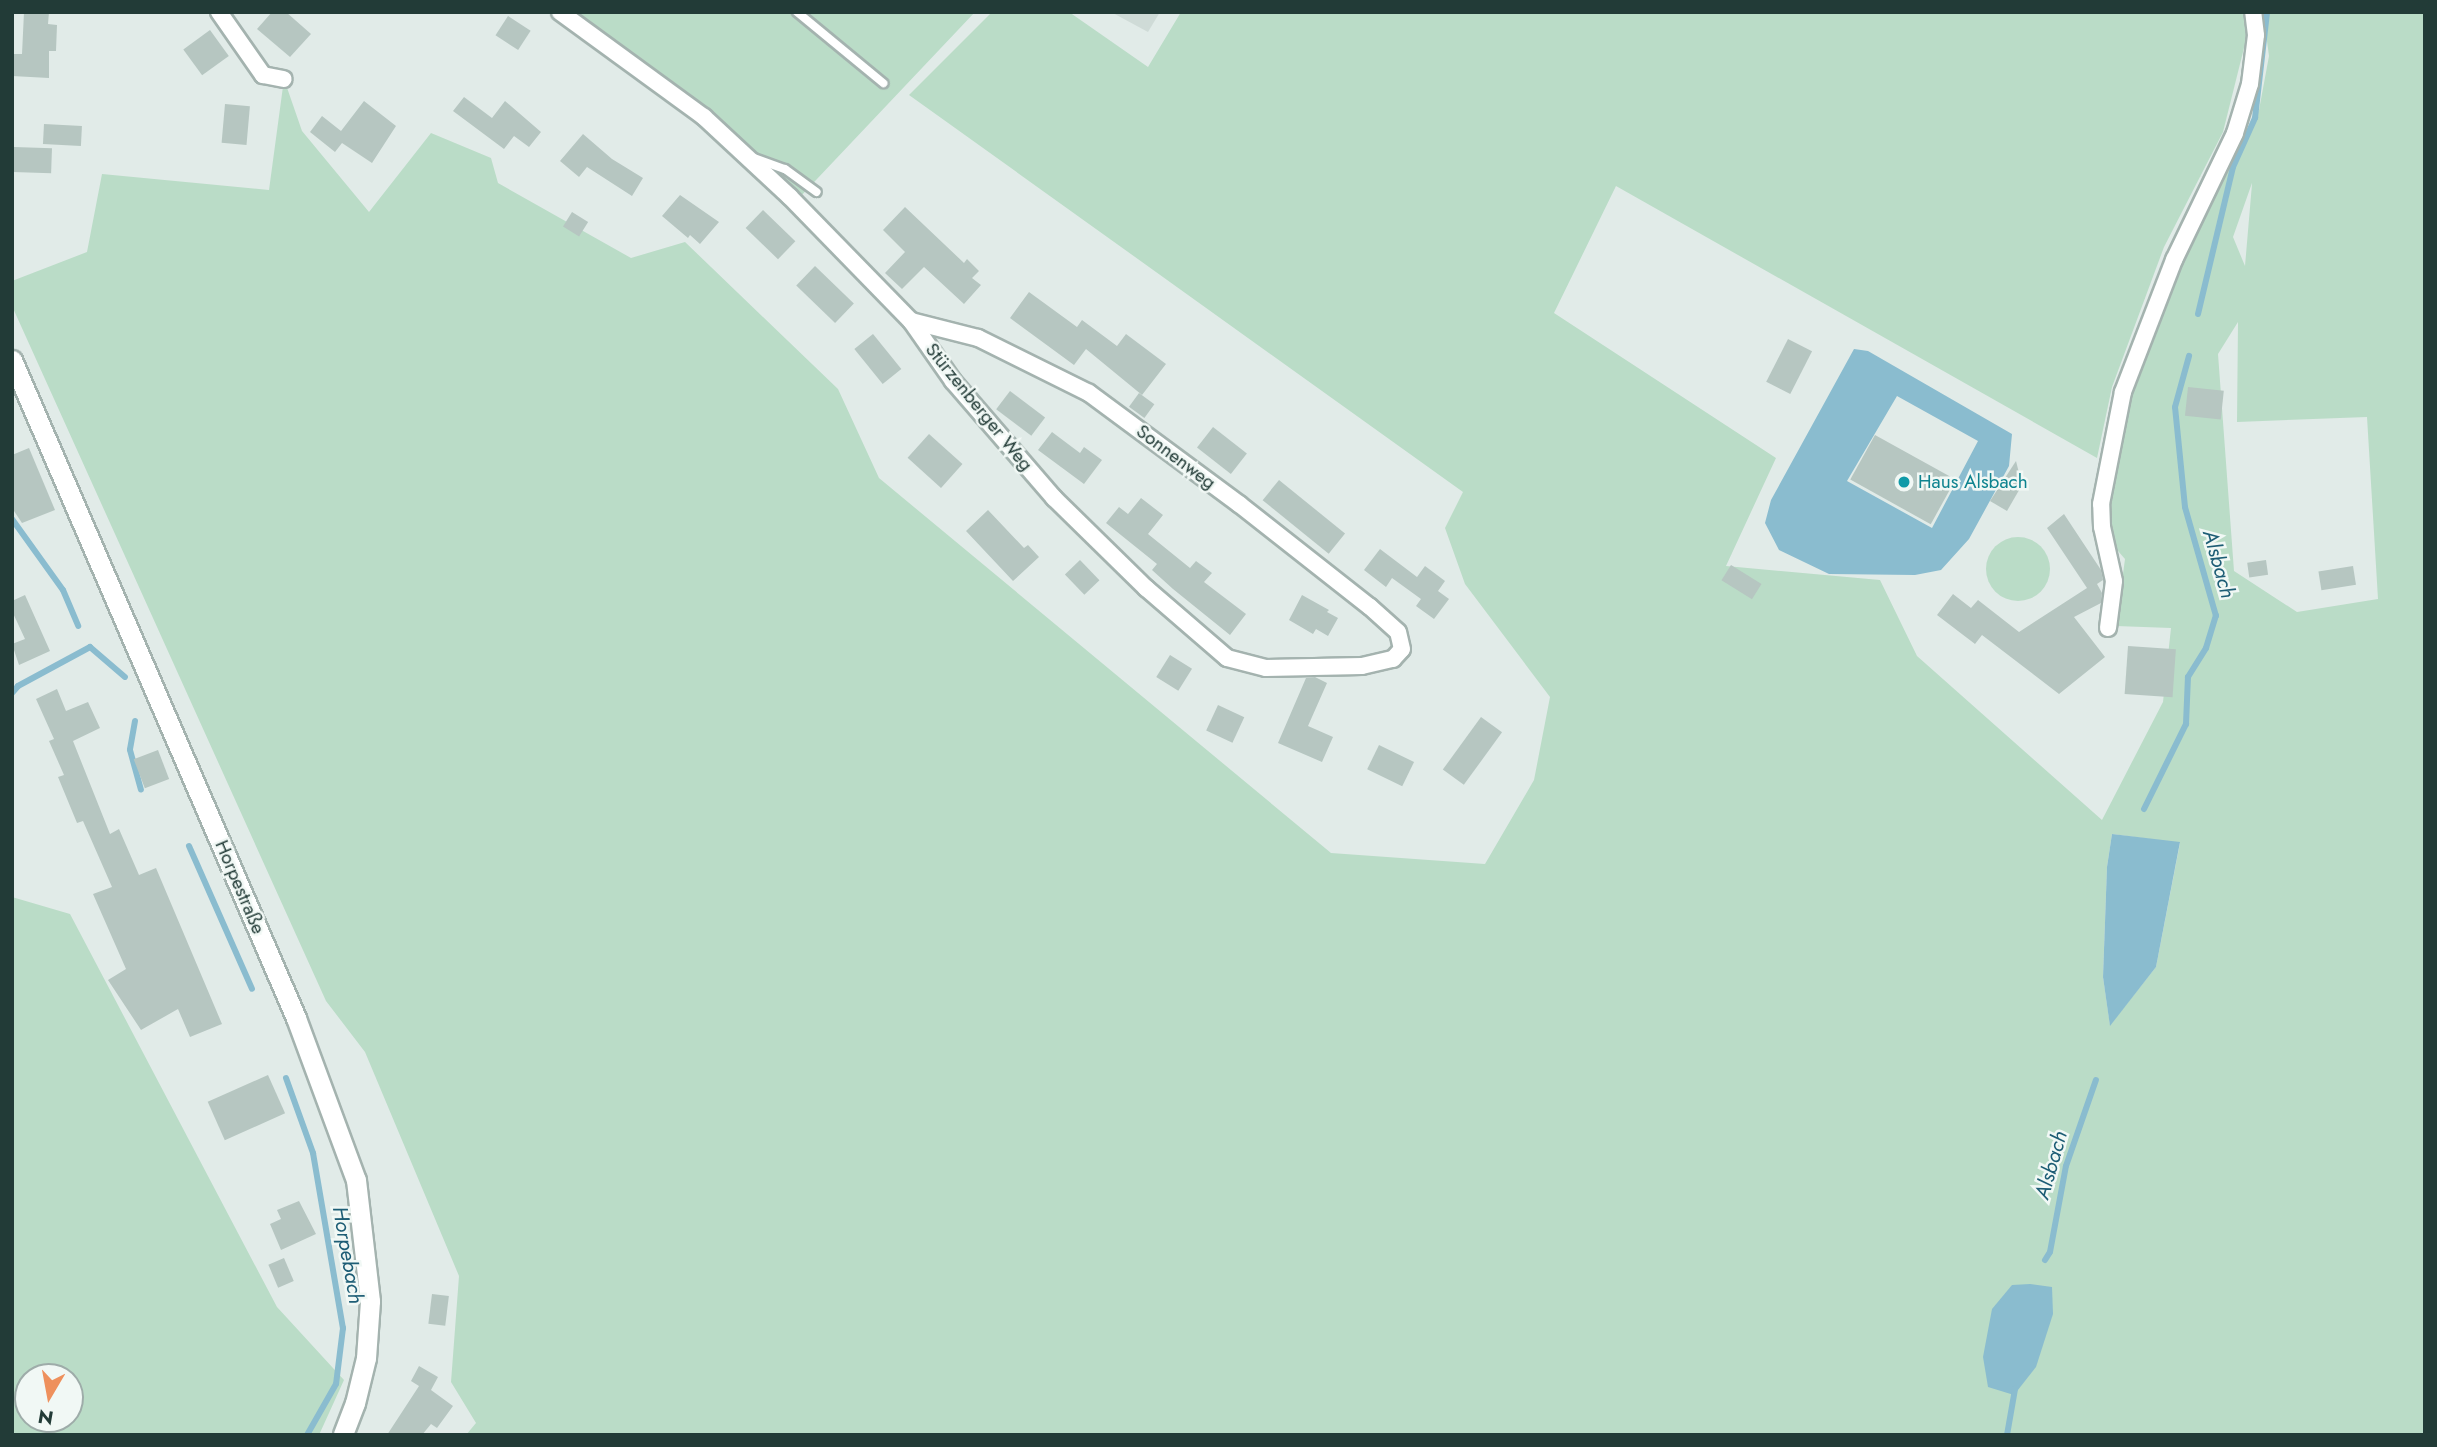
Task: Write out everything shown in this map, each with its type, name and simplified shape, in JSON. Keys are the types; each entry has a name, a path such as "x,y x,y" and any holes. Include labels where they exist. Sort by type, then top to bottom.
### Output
{"street":[{"path":"219,12 263,75 284,79"},
{"name":"Stürzenberger Weg","path":"560,12 704,117 748,156 911,321 953,381 1054,498 1146,588 1227,658 1266,668 1362,666 1393,659 1402,649"},
{"path":"2108,628 2114,581 2102,527 2102,504 2123,392 2174,260 2235,133 2250,84 2256,35 2253,12"},
{"name":"Sonnenweg","path":"911,321 978,338 1089,393 1239,504 1370,607 1398,632 1402,649"},
{"name":"Horpestraße","path":"12,360 296,1018 356,1180 370,1301 366,1358 343,1435"}],"lane":[{"path":"797,12 883,83"},
{"path":"748,156 785,169 817,192"}],"shaded area":[{"path":"1111,12 1160,12 1148,32"}],"green space":[{"path":"574,12 975,12 799,198 714,117"},
{"path":"992,12 1069,12 1148,67 1181,12 2243,12 2247,36 2223,132 2164,247 2112,387 2097,458 1616,186 1554,313 1776,458 1726,566 1880,580 1917,656 2102,820 2163,702 2171,628 2116,626 2125,559 2104,535 2128,388 2181,262 2232,157 2259,110 2269,56 2263,12 2425,12 2425,1435 466,1435 476,1423 451,1382 459,1276 365,1052 326,1001 12,306 12,281 87,252 102,174 269,190 284,79 302,131 369,212 431,133 491,158 498,183 631,258 685,242 838,389 879,478 1331,853 1485,864 1534,780 1550,697 1465,584 1445,528 1463,492 909,95","holes":["2252,184 2245,266 2233,237","2238,322 2237,422 2367,417 2378,599 2297,612 2234,571 2218,354","2112,834 2180,843 2156,967 2110,1025 2103,977 2107,867"]},
{"path":"2018,537 2036,543 2044,551 2050,569 2044,587 2036,595 2018,601 2000,595 1992,587 1986,569 1992,551 2000,543"},
{"path":"12,897 70,914 277,1307 344,1380 319,1435 12,1435"}],"water":[{"path":"1854,349 1868,351 2012,434 2009,466 1969,539 1941,570 1915,575 1829,574 1779,550 1765,523 1771,500","holes":["1897,396 1978,441 1932,528 1847,481"]},
{"path":"2112,834 2180,842 2156,967 2110,1026 2103,977 2107,867"},
{"path":"2012,1285 2052,1287 2053,1314 2036,1367 2014,1395 1988,1387 1983,1357 1992,1309"}],"building":[{"path":"24,12 49,12 48,24 57,25 56,51 49,51 49,78 12,76 12,54 22,54"},
{"path":"272,12 286,12 311,34 290,57 257,29"},
{"path":"508,16 531,31 518,50 495,35"},
{"path":"210,30 229,56 202,75 183,49"},
{"path":"464,97 492,118 505,101 541,132 529,147 514,136 504,149 453,111"},
{"path":"364,101 396,126 372,163 342,143 335,152 310,132 322,116 341,131"},
{"path":"225,104 250,106 247,145 222,143"},
{"path":"44,124 82,126 81,146 43,144"},
{"path":"583,134 612,159 643,178 632,196 587,167 579,177 560,161"},
{"path":"14,147 52,148 51,173 13,172"},
{"path":"680,195 719,222 700,244 690,235 688,238 662,216"},
{"path":"905,207 964,263 967,259 979,271 972,278 981,285 964,304 924,267 902,289 885,273 905,252 883,230"},
{"path":"763,210 795,241 778,259 746,228"},
{"path":"572,212 588,222 579,236 563,226"},
{"path":"815,266 854,304 835,323 796,285"},
{"path":"1029,292 1077,327 1082,320 1117,346 1126,334 1166,364 1142,395 1086,349 1074,365 1010,318"},
{"path":"873,334 901,369 883,384 854,349"},
{"path":"1788,339 1812,351 1790,394 1766,382"},
{"path":"2188,387 2224,391 2221,420 2185,416"},
{"path":"1010,391 1045,417 1031,436 996,409"},
{"path":"1139,393 1154,404 1144,418 1129,407"},
{"path":"1213,427 1247,453 1231,474 1197,447"},
{"path":"1052,432 1080,453 1084,447 1102,460 1084,484 1038,450"},
{"path":"929,434 962,464 941,488 908,458"},
{"name":"Haus Alsbach","path":"1875,435 1955,480 1931,524 1850,480"},
{"path":"29,448 55,510 22,523 12,508 12,455"},
{"path":"2016,461 2022,485 2007,511 1990,501"},
{"path":"1279,480 1345,533 1329,554 1263,500"},
{"path":"1141,498 1163,515 1148,534 1190,568 1196,561 1212,573 1204,582 1246,614 1230,635 1173,589 1152,570 1157,564 1106,523 1119,507 1128,514"},
{"path":"988,510 1024,548 1028,545 1039,557 1013,581 966,531"},
{"path":"2064,514 2101,570 2103,580 2097,584 2102,593 2101,603 2074,617 2105,657 2059,694 1982,635 1975,644 1937,615 1953,594 1971,608 1978,600 2019,632 2087,588 2047,528"},
{"path":"1380,549 1417,577 1425,566 1445,581 1438,591 1449,599 1434,619 1416,606 1421,599 1392,578 1386,587 1364,570"},
{"path":"1080,560 1099,580 1084,595 1065,575"},
{"path":"2266,560 2268,575 2249,577 2247,563"},
{"path":"1731,565 1762,584 1752,599 1721,580"},
{"path":"2353,566 2356,585 2321,590 2318,571"},
{"path":"25,595 50,651 19,665 12,644 25,639 12,611 12,601"},
{"path":"1302,595 1338,618 1328,636 1316,629 1313,634 1289,620"},
{"path":"2128,646 2176,649 2173,697 2125,694"},
{"path":"1170,655 1192,669 1178,691 1156,677"},
{"path":"1315,677 1327,683 1308,726 1333,737 1322,762 1278,743 1306,678"},
{"path":"57,689 66,711 88,702 100,728 73,741 110,834 119,829 139,875 156,868 222,1024 190,1037 178,1009 141,1030 108,980 126,969 93,894 112,887 83,821 77,823 58,777 64,775 49,741 54,739 36,699"},
{"path":"1218,705 1244,717 1232,743 1206,730"},
{"path":"1481,717 1502,732 1464,785 1443,770"},
{"path":"1379,745 1414,762 1402,786 1367,769"},
{"path":"158,750 169,779 145,788 134,759"},
{"path":"268,1075 285,1113 225,1140 208,1102"},
{"path":"299,1201 316,1234 281,1250 270,1224 281,1219 277,1210"},
{"path":"284,1258 294,1281 278,1288 268,1265"},
{"path":"432,1294 449,1296 445,1326 428,1324"},
{"path":"419,1366 438,1377 431,1390 453,1406 437,1428 431,1424 422,1435 387,1435 419,1386 411,1381"}],"waterway":[{"name":"Alsbach","path":"2198,314 2233,167 2255,118 2267,12"},
{"name":"Alsbach","path":"2144,809 2186,724 2188,677 2206,648 2216,616 2185,507 2175,407 2189,356"},
{"name":"Horpebach","path":"12,519 63,590 78,626"},
{"path":"12,693 18,686 90,647 125,677"},
{"name":"Horpebach","path":"135,721 130,750 141,790"},
{"name":"Horpebach","path":"189,846 252,989"},
{"name":"Horpebach","path":"286,1078 313,1153 343,1328 336,1384 307,1435"},
{"name":"Alsbach","path":"2045,1260 2050,1252 2066,1166 2096,1080"},
{"name":"Alsbach","path":"2007,1435 2015,1389"}],"place":[{"name":"Haus Alsbach","path":"1904,482"}]}
